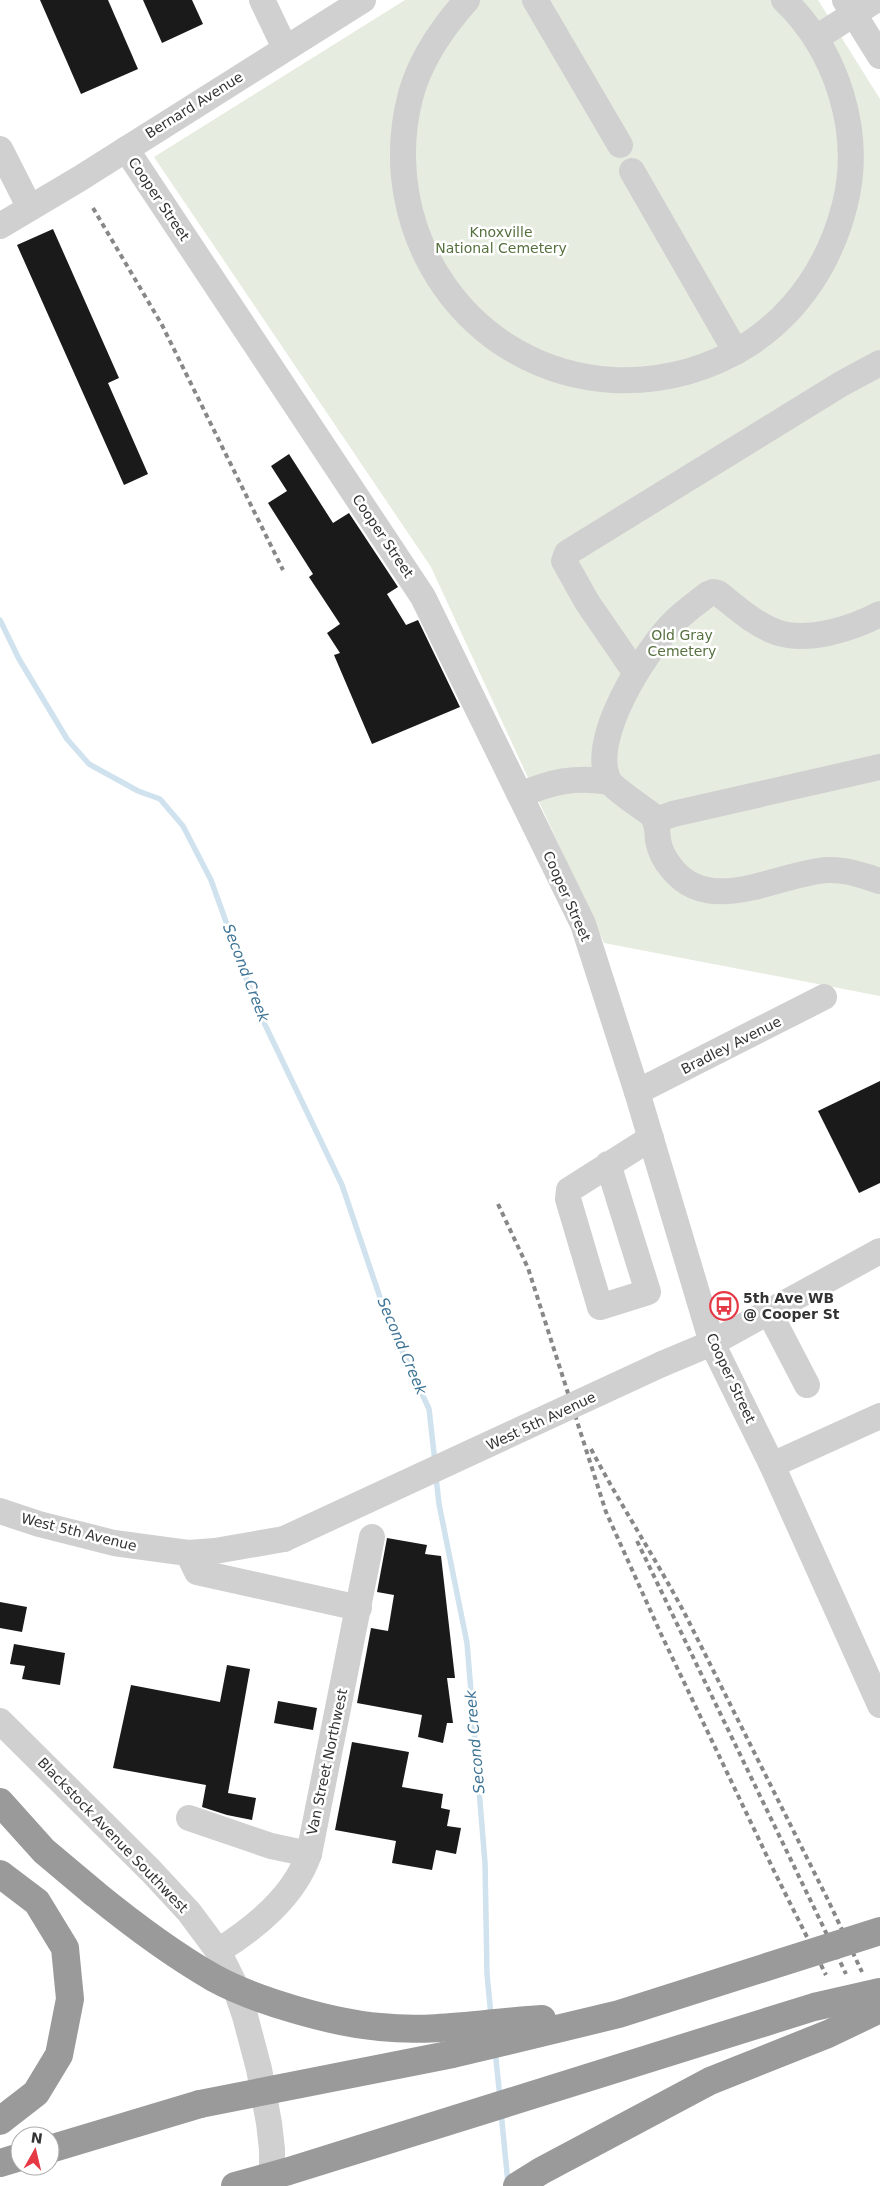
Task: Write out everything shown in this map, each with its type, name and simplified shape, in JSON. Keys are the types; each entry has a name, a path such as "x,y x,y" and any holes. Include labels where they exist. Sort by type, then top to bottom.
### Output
{"highway":[{"path":"0,1802 44,1852 121,1915 216,1978 269,2001 332,2019 380,2028 448,2028 512,2021 619,2014"},
{"path":"0,1874 36,1902 64,1948 70,1999 59,2055 36,2093 0,2121"},
{"path":"60,2146 200,2104 453,2054 619,2014 880,1931"},
{"path":"235,2186 280,2178 814,2007 880,1992"},
{"path":"517,2186 710,2081 828,2034 880,2009"},
{"path":"265,2186 280,2178"}],"street":[{"path":"262,0 285,48"},
{"name":"Bernard Avenue","path":"0,226 363,0"},
{"path":"467,0 450,18 434,41 421,66 405,119 402,147 406,202 414,229 438,279 455,302 497,340 546,366 573,374 610,379 656,379 684,373 736,352 763,334 788,312 809,287 826,259 839,228 845,204 851,163 849,130 843,98 831,67 816,38 795,10 784,0"},
{"path":"535,0 620,145 631,145 638,152 639,163 632,171 736,352"},
{"path":"816,38 849,7 876,0"},
{"path":"849,7 880,56"},
{"path":"0,149 30,208"},
{"name":"Cooper Street","path":"126,149 423,597 520,795 582,924 638,1092 712,1343 772,1465 880,1705"},
{"path":"635,672 587,602 564,561 567,553 833,388 880,363"},
{"path":"880,614 859,624 832,632 804,635 784,634 760,624 718,593 713,592 670,625 648,652 635,672 607,739 605,771 609,782 656,820 662,854 682,880 698,888 723,891 738,890 827,870 844,871 880,881"},
{"path":"656,820 673,814 880,767"},
{"path":"520,795 560,781 609,782"},
{"name":"Bradley Avenue","path":"638,1092 824,997"},
{"path":"608,1164 648,1292 600,1307 568,1199 569,1190 608,1164 651,1138"},
{"name":"West 5th Avenue","path":"0,1511 39,1524 114,1543 188,1553 215,1551 284,1539 662,1364 712,1343 880,1251"},
{"path":"769,1312 807,1385"},
{"path":"772,1465 880,1416"},
{"name":"Van Street Northwest","path":"218,1951 242,1936 265,1916 287,1892 303,1870 308,1854 359,1608 372,1537"},
{"path":"188,1553 197,1572 359,1608"},
{"name":"Blackstock Avenue Southwest","path":"0,1721 151,1871 189,1912 218,1951 233,1981 245,2016 259,2069 272,2148 280,2178"},
{"path":"189,1818 271,1846 308,1854"}],"green space":[{"path":"405,0 818,0 880,99 880,996 604,943 431,567 154,157"}],"building":[{"path":"40,0 108,0 138,69 81,94"},
{"path":"143,0 192,0 203,24 162,43"},
{"path":"53,229 119,378 108,383 148,474 124,485 17,245"},
{"path":"289,454 333,523 349,513 398,587 387,594 406,625 418,620 460,707 372,744 334,655 340,653 327,633 340,624 309,577 313,574 268,503 287,491 271,466"},
{"path":"880,1081 880,1183 859,1193 818,1111"},
{"path":"387,1538 427,1545 425,1554 441,1556 455,1678 447,1678 453,1723 447,1723 443,1743 418,1737 422,1715 357,1703 371,1628 388,1631 394,1595 377,1592"},
{"path":"0,1602 27,1607 22,1632 0,1628"},
{"path":"14,1644 65,1653 60,1685 22,1679 25,1666 10,1664"},
{"path":"227,1665 250,1669 228,1793 256,1798 252,1820 202,1807 206,1785 113,1768 131,1685 220,1702"},
{"path":"278,1701 317,1708 313,1730 274,1723"},
{"path":"352,1742 409,1752 402,1787 443,1794 441,1808 450,1810 447,1826 461,1828 456,1854 436,1850 432,1870 392,1863 396,1841 335,1830"}],"waterway":[{"name":"Second Creek","path":"0,620 19,659 67,739 89,764 138,791 160,799 183,826 211,880 257,1008 342,1185 387,1318 429,1409 435,1462"},
{"name":"Second Creek","path":"436,1477 439,1504 467,1643 485,1863 487,1974 491,2016"},
{"name":"Second Creek","path":"495,2050 500,2098"},
{"name":"Second Creek","path":"501,2112 508,2183"}],"railway":[{"path":"93,208 162,325 283,570"},
{"path":"498,1204 528,1268 606,1512 661,1634 774,1871 826,1975"},
{"path":"591,1449 686,1616 862,1972"},
{"path":"637,1541 846,1974"}],"place":[{"name":"5th Ave WB @ Cooper St","path":"724,1306"}],"park label":[{"name":"Knoxville National Cemetery","path":"501,240"},
{"name":"Old Gray Cemetery","path":"682,644"}]}
